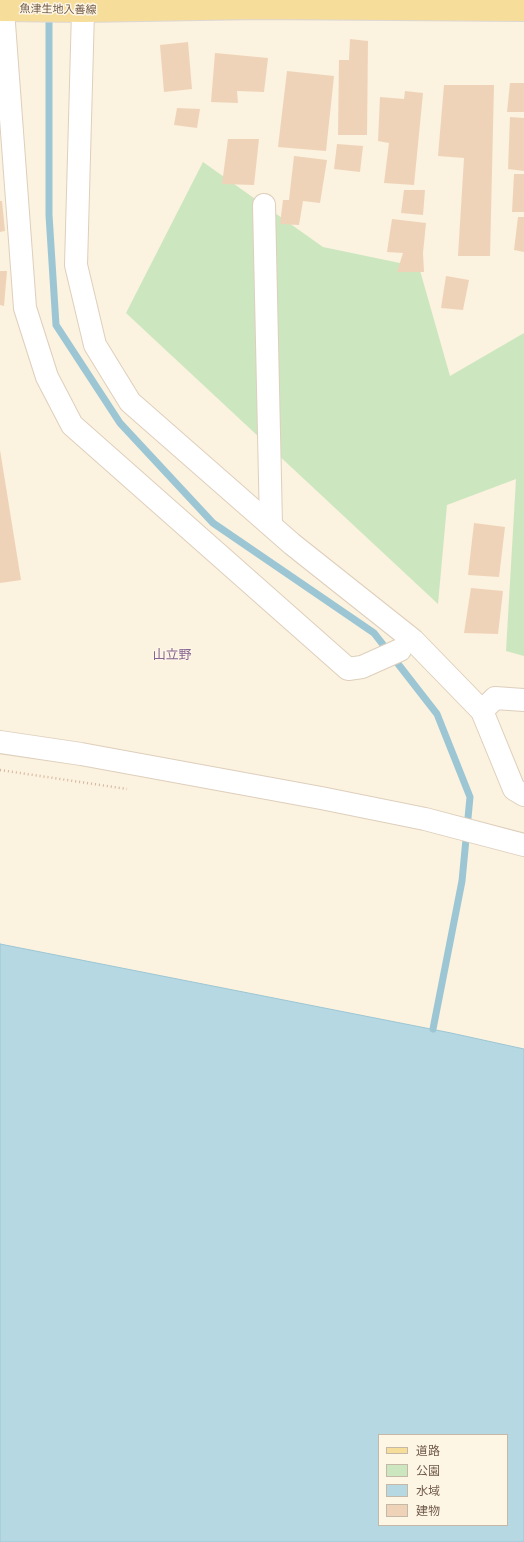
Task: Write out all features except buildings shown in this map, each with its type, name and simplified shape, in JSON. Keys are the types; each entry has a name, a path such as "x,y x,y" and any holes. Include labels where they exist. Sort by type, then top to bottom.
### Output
{"main road":[{"name":"魚津生地入善線","path":"7,10 78,7 258,4 486,5 524,10"}],"street":[{"path":"78,7 76,265 95,345 130,402 482,711 514,789 524,795"},
{"path":"7,10 25,308 48,378 72,425 348,669 362,667 407,645"},
{"path":"264,205 271,525"},
{"path":"482,711 496,698 524,700"},
{"path":"0,742 81,754 313,796 425,819 524,845"}],"path":[{"path":"0,770 131,789"}],"green space":[{"path":"203,162 323,247 419,267 450,376 524,333 524,656 506,651 516,479 447,505 438,604 126,313"}],"water":[{"path":"0,944 451,1033 524,1049 524,1542 0,1542"}],"waterway":[{"path":"49,12 49,215 56,325 120,423 213,523 374,633 437,714 470,797 462,881 433,1029"}],"district":[{"name":"山立野","path":"172,656"}]}
